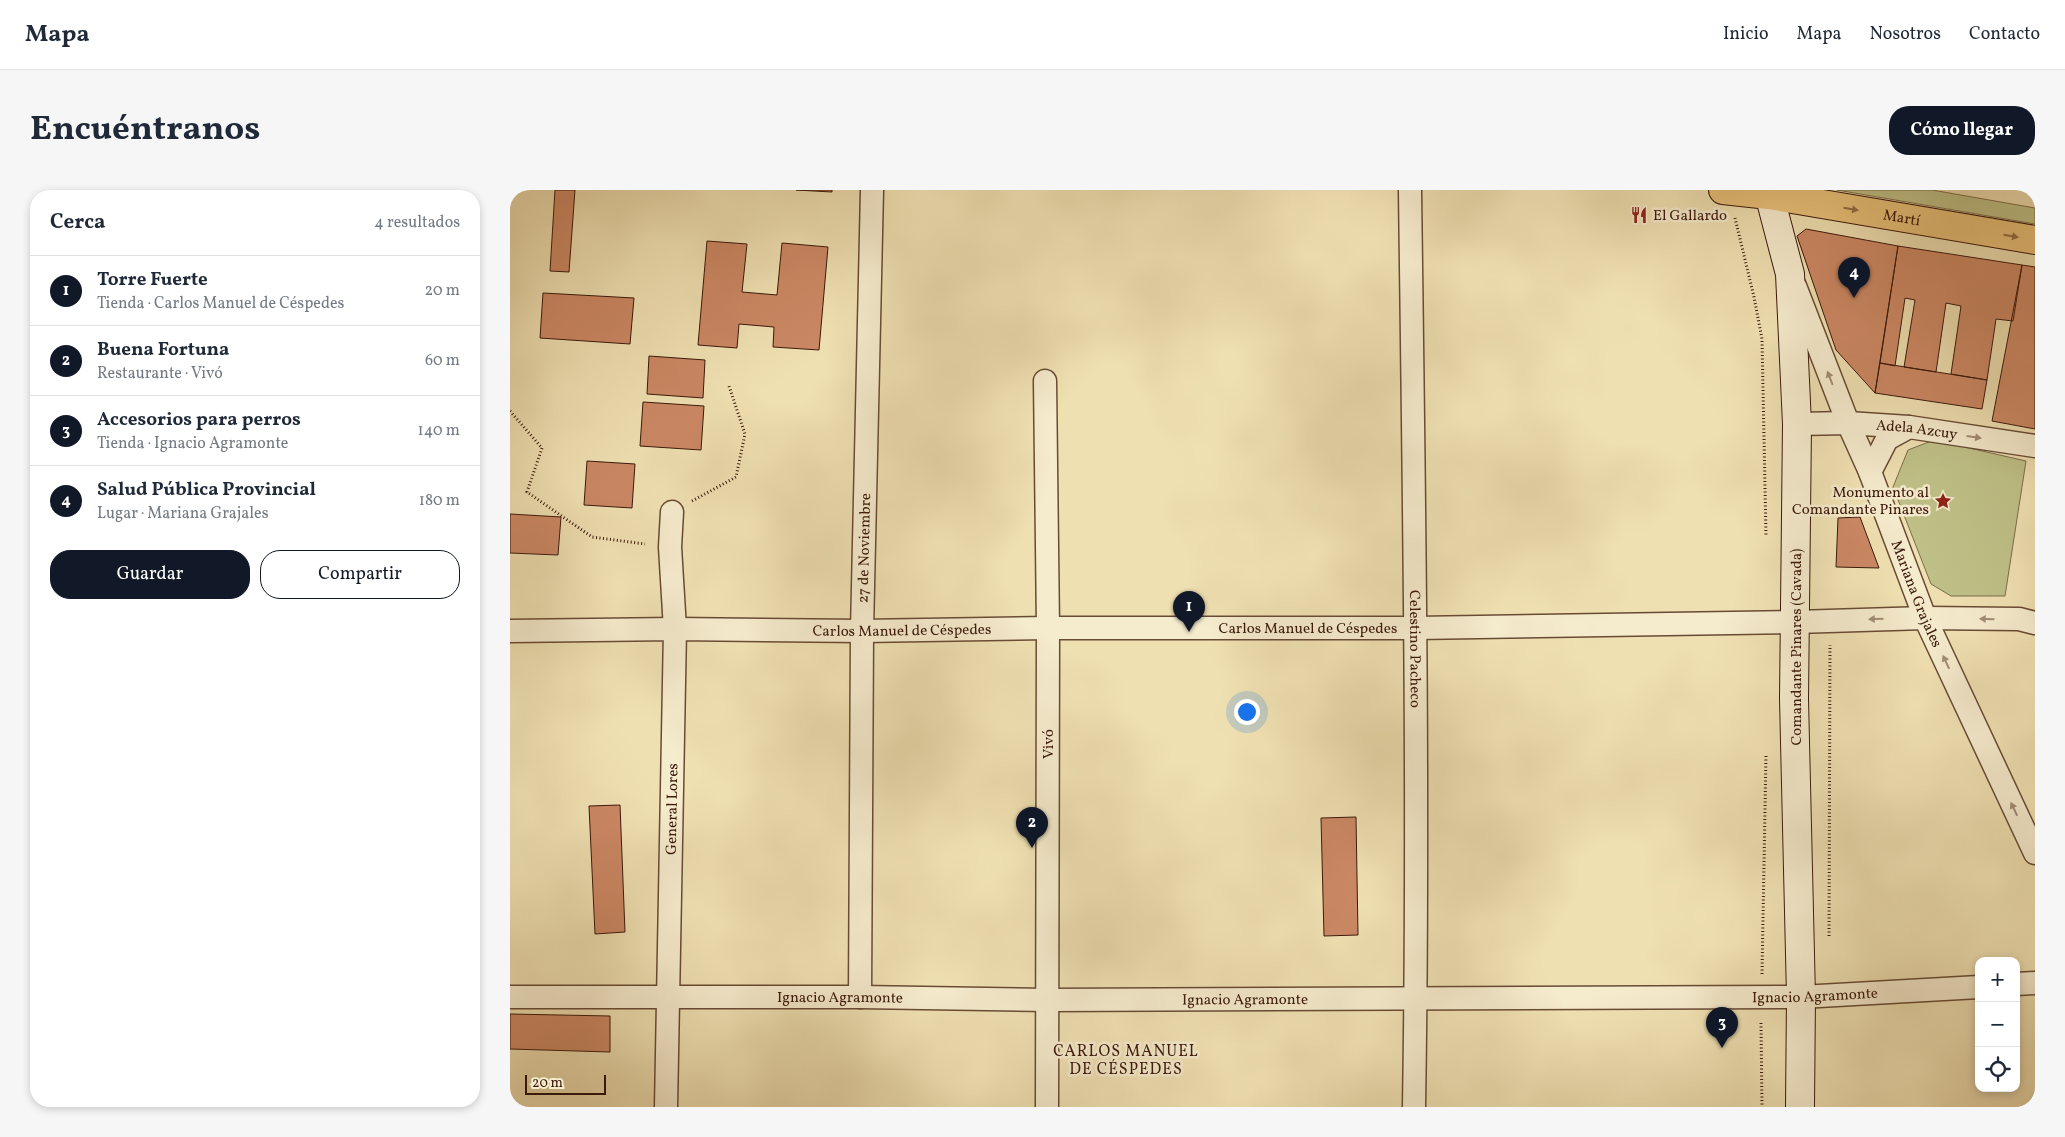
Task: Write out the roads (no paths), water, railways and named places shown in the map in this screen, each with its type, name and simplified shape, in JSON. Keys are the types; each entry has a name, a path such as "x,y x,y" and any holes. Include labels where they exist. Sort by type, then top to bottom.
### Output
{"main road":[{"name":"Martí","path":"1723,190 1768,192 2035,240"},
{"name":"Comandante Pinares (Cavada)","path":"1768,192 1790,274 1797,424 1794,699 1801,997 1800,1107"}],"street":[{"name":"27 de Noviembre","path":"860,997 862,631 872,190"},
{"name":"Celestino Pacheco","path":"1410,190 1416,628 1416,998 1414,1107"},
{"name":"Mariana Grajales","path":"1790,274 1848,423 1870,472 1925,618 2035,853"},
{"name":"Vivó","path":"1045,381 1048,628 1047,1107"},
{"name":"Adela Azcuy","path":"1797,424 1848,423 1909,427 2035,446"},
{"path":"1870,472 1887,439 1909,427"},
{"name":"General Lores","path":"666,1107 675,629 670,547 672,512"},
{"name":"Carlos Manuel de Céspedes","path":"510,631 1416,628 1925,618 2019,619 2035,624"},
{"path":"2020,984 2035,983"},
{"name":"Ignacio Agramonte","path":"510,997 860,997 1048,1000 1801,997 1975,987"}],"place":[{"name":"El Gallardo","path":"1639,215"},
{"name":"Salud Pública Provincial","path":"1854,298"},
{"name":"Monumento al Comandante Pinares","path":"1943,501"},
{"name":"Torre Fuerte","path":"1189,632"},
{"name":"Buena Fortuna","path":"1032,848"},
{"name":"Accesorios para perros","path":"1722,1048"}],"district":[{"name":"CARLOS MANUEL DE CÉSPEDES","path":"1126,1059"}]}
